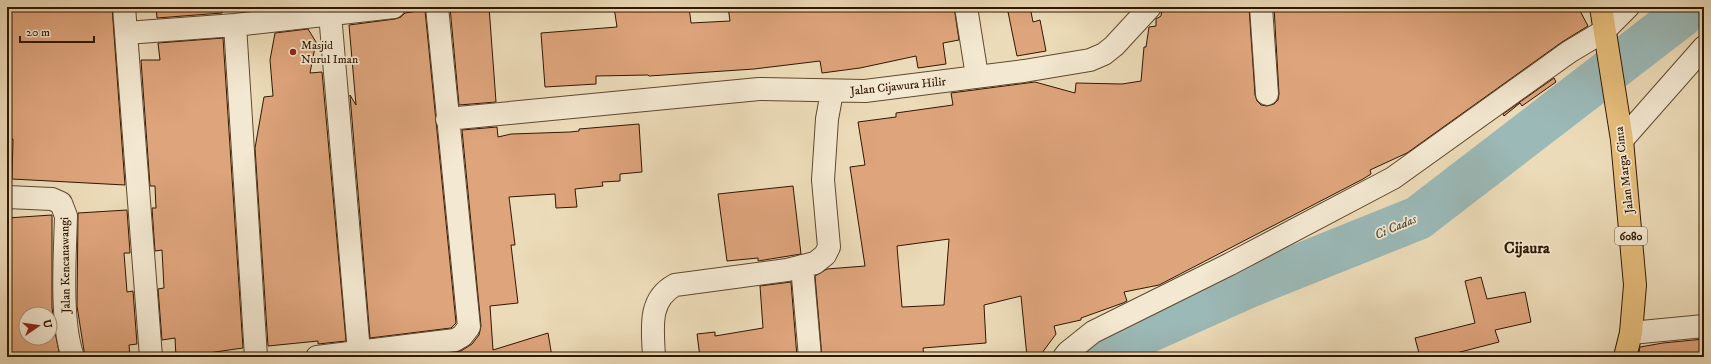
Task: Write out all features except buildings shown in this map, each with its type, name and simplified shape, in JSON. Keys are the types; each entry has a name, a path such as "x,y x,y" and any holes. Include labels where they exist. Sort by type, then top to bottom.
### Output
{"main road":[{"name":"Jalan Marga Cinta","path":"1601,7 1622,140 1636,285 1632,333 1624,357"}],"street":[{"path":"124,7 151,357"},
{"path":"126,34 235,25 394,7"},
{"path":"317,357 455,340 462,336 469,327 437,7"},
{"path":"966,7 977,76"},
{"name":"Jalan Cijawura Hilir","path":"447,119 759,89 812,89 832,92 865,91 1024,71 1090,60 1114,46 1150,7"},
{"path":"1261,7 1267,94"},
{"path":"1064,357 1093,332 1230,264 1393,178 1569,52 1604,31 1628,7"},
{"path":"330,14 359,352"},
{"path":"235,25 256,357"},
{"path":"1622,140 1704,47"},
{"path":"654,357 652,321 657,301 664,291 675,286 802,266 815,263 825,254 829,246 823,180 827,119 832,92"},
{"name":"Jalan Kencanawangi","path":"7,197 52,199 61,203 66,216 66,313 72,357"},
{"path":"802,266 810,357"},
{"path":"1632,333 1704,326"}],"waterway":[{"name":"Ci Cadas","path":"1105,357 1117,345 1251,285 1418,218 1682,15 1690,7"}],"place":[{"name":"Masjid Nurul Iman","path":"293,52"}],"district":[{"name":"Cijaura","path":"1527,247"}]}
